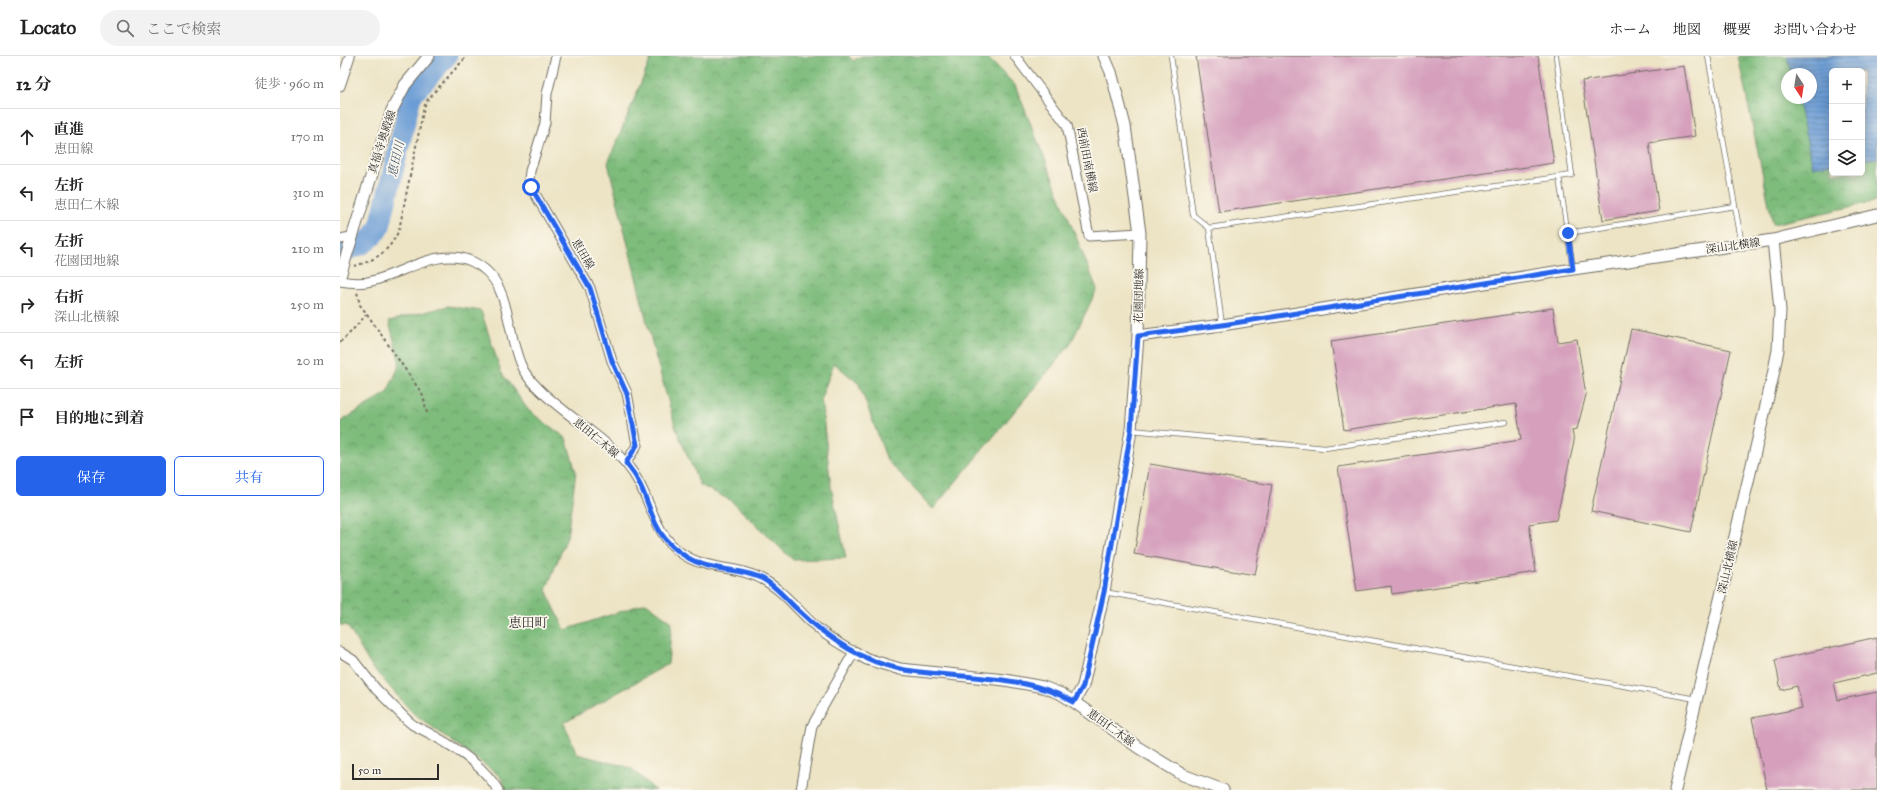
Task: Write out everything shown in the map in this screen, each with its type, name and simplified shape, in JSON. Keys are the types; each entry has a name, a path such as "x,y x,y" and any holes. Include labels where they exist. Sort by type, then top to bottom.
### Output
{"street":[{"path":"340,86 350,56"},
{"name":"真福寺奥殿線","path":"342,268 347,240 397,98 405,85 429,56"},
{"name":"恵田線","path":"556,56 547,94 545,123 530,171 529,179 531,187 590,288 612,361 627,394 637,445 626,463"},
{"name":"西前田南横線","path":"1015,56 1067,125 1090,236 1140,233"},
{"name":"花園団地線","path":"1074,702 1083,686 1104,592 1131,430 1138,336 1140,233 1125,126 1111,72 1104,56"},
{"path":"1773,240 1877,215"},
{"name":"深山北横線","path":"1138,336 1222,325 1573,269 1773,240 1780,310 1778,350 1675,790"},
{"name":"恵田仁木線","path":"340,281 357,283 371,281 433,259 447,256 469,260 478,265 490,274 498,283 504,297 513,343 520,364 528,376 548,397 626,463 638,480 658,527 667,542 681,554 696,562 714,567 747,572 764,579 821,632 867,659 900,669 1021,682 1043,687 1061,694 1139,748 1183,775 1223,790"},
{"path":"340,652 353,660 376,689 413,725 452,745 488,776 498,790"},
{"path":"801,790 812,726 854,652"}],"lane":[{"path":"1171,56 1193,215 1209,228 1222,325"},
{"path":"1209,228 1572,175 1556,56"},
{"path":"1708,56 1742,245"},
{"path":"1559,177 1573,269"},
{"path":"1568,233 1735,206"},
{"path":"1131,430 1325,448 1506,422"},
{"path":"1104,592 1696,699"}],"path":[{"path":"342,268 352,267 381,255 395,238 399,230 424,107 428,99 467,56"},
{"path":"357,283 360,305 423,396 427,413"},
{"path":"340,342 367,314"}],"green space":[{"path":"652,56 849,56 853,61 861,56 986,56 1015,85 1097,289 1070,345 933,509 887,460 859,384 834,363 821,398 831,487 846,558 793,560 730,500 700,485 676,429 654,351 608,163"},
{"path":"1738,56 1877,56 1877,201 1773,224"},
{"path":"448,306 481,311 501,372 529,411 566,438 576,472 567,537 546,590 565,630 646,603 672,622 668,664 564,723 577,754 631,768 655,790 506,790 500,776 413,713 371,666 347,625 340,625 340,422 387,393 400,364 389,321"}],"water":[{"path":"1787,56 1877,56 1877,158 1865,160 1865,68 1829,68 1829,164 1813,167 1798,104 1817,104 1817,68 1790,68"}],"building":[{"path":"1196,56 1538,56 1554,163 1219,212"},
{"path":"1684,66 1695,136 1649,143 1659,211 1603,220 1582,81"},
{"path":"1553,308 1558,342 1577,339 1586,395 1577,429 1572,430 1574,442 1556,520 1529,524 1536,572 1392,594 1391,586 1357,591 1338,467 1521,440 1516,404 1344,430 1331,341"},
{"path":"1631,329 1731,350 1691,532 1591,511"},
{"path":"1150,464 1272,485 1255,575 1134,554"},
{"path":"1877,637 1877,673 1834,683 1838,700 1877,692 1877,790 1767,790 1752,718 1802,708 1797,686 1781,690 1775,660"}],"waterway":[{"name":"恵田川","path":"340,252 368,241 380,226 411,96 447,56"}],"district":[{"name":"恵田町","path":"528,623"}],"route":[{"path":"531,187 590,288 612,361 627,394 637,445 626,463 638,480 658,527 667,542 681,554 696,562 714,567 747,572 764,579 778,590 821,632 867,659 900,669 926,673 1021,682 1043,687 1061,694 1074,702 1083,686 1104,592 1131,430 1138,336 1222,325 1573,269 1568,233"}]}
